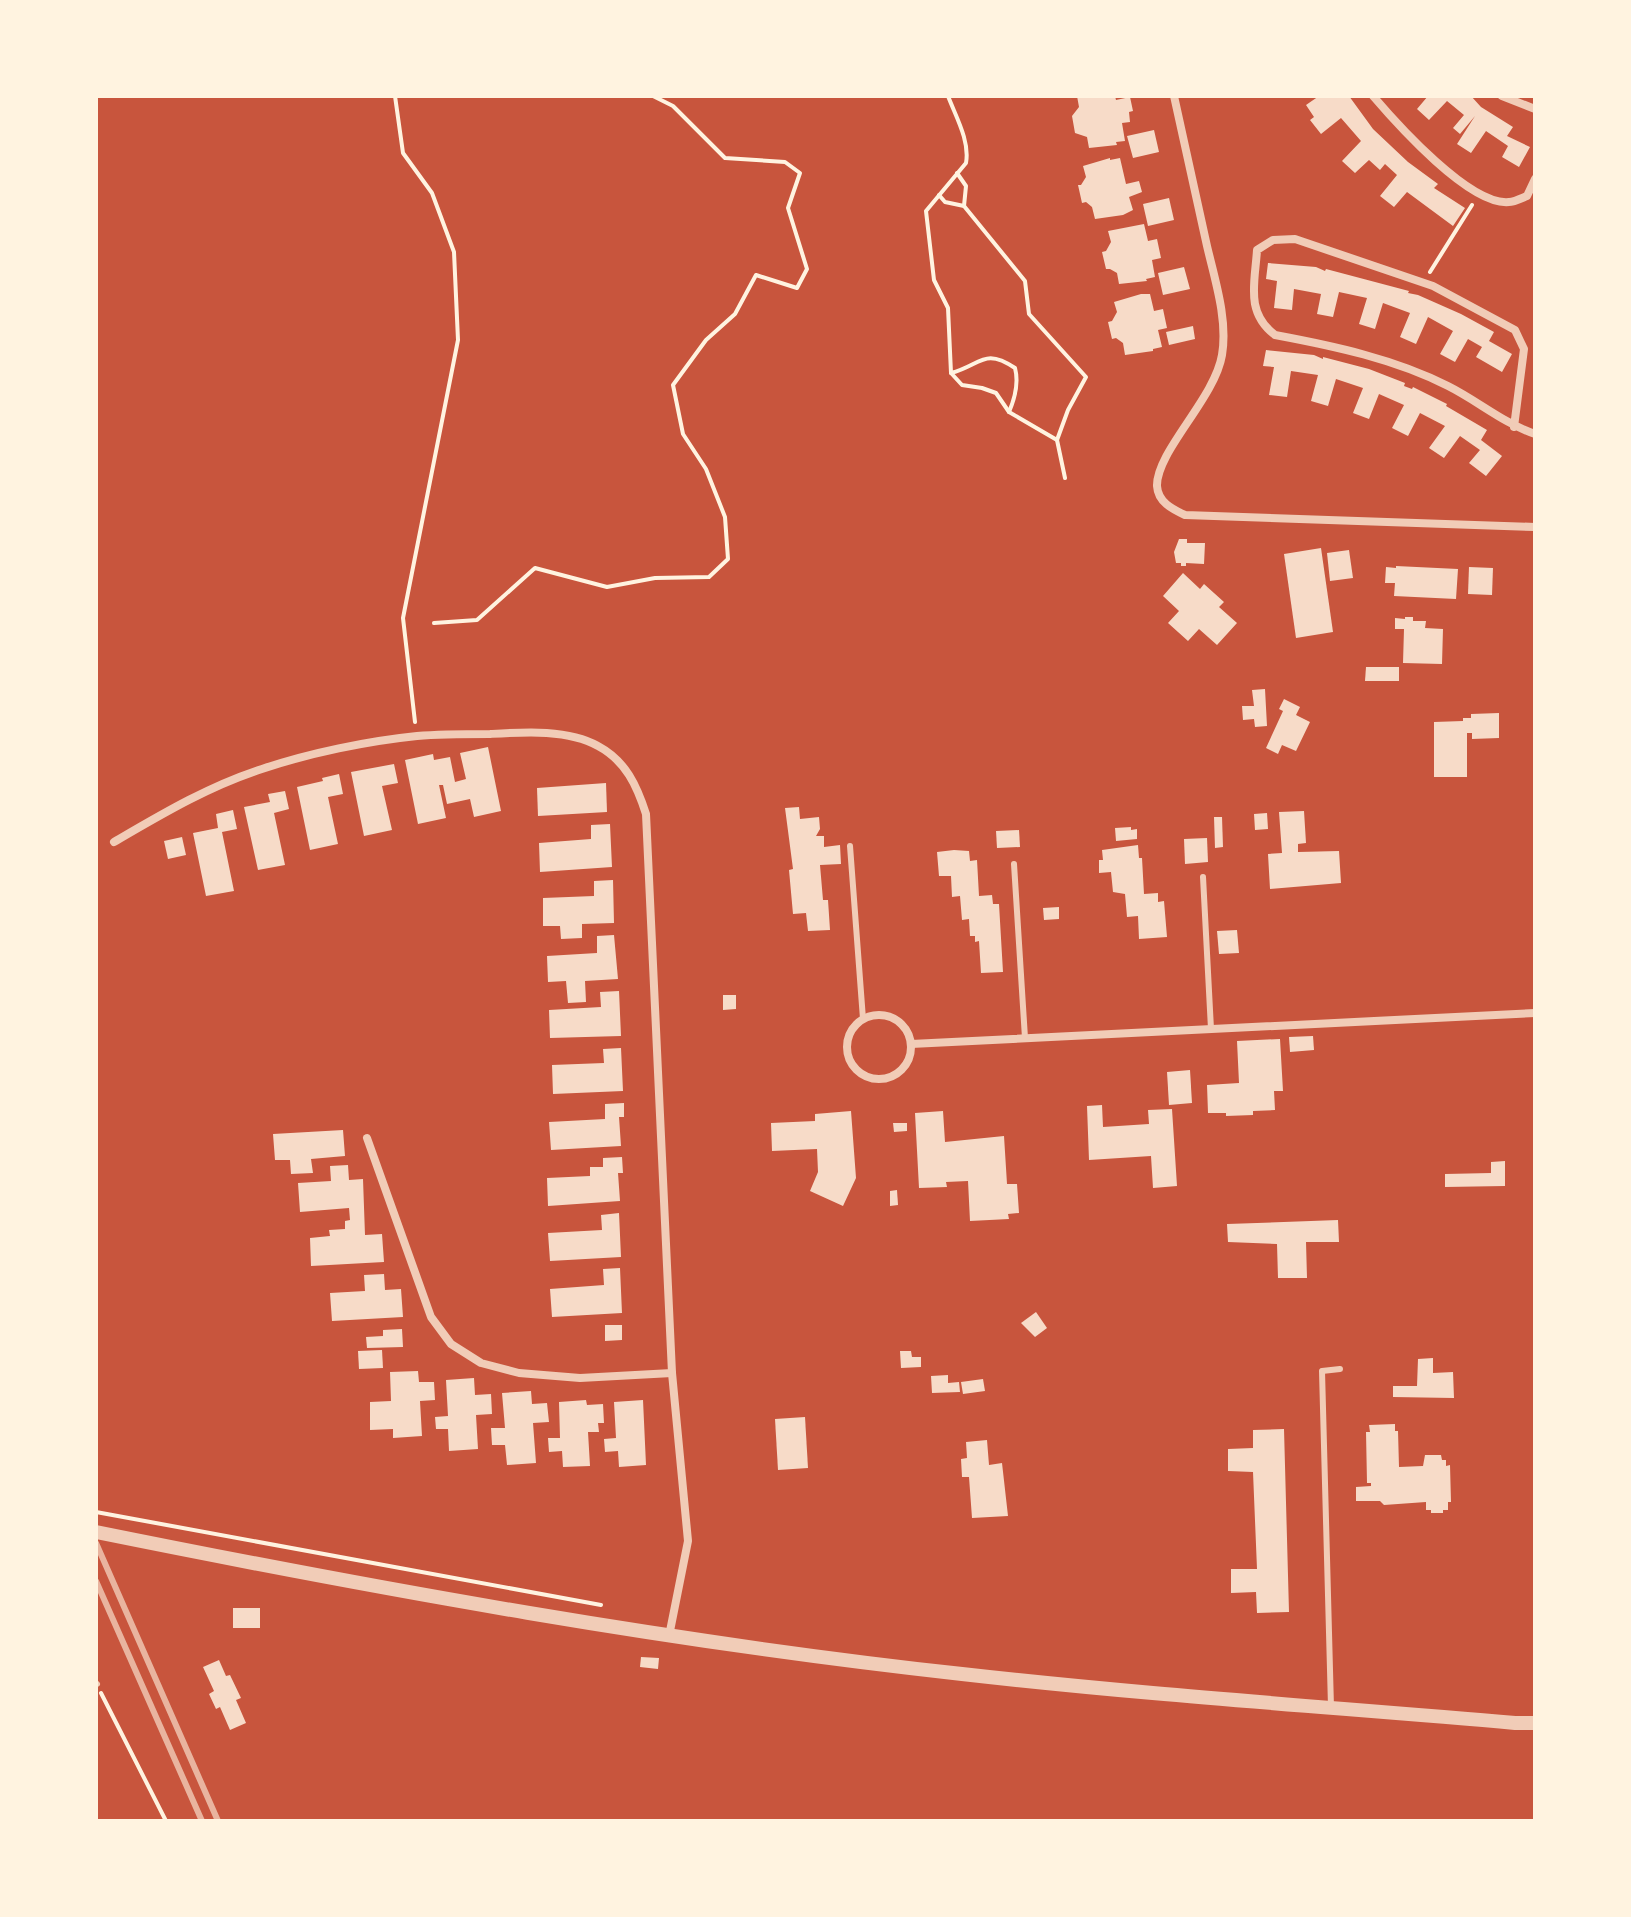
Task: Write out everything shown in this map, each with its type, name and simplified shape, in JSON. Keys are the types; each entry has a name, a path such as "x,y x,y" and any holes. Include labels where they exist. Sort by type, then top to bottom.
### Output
{"street":[{"path":"1174,96 1223,322 1222,355 1212,386 1160,468 1157,488 1162,501 1185,515 1535,527"},
{"path":"1373,96 1404,132 1447,170 1480,193 1508,203 1527,196 1535,179"},
{"path":"1502,96 1535,109"},
{"path":"1514,427 1524,349 1515,330 1424,282 1295,239 1273,240 1257,250 1254,304 1262,325 1275,335 1380,359 1448,386 1514,427 1535,434"},
{"path":"114,842 195,796 262,769 416,736 522,732 568,736 598,746 620,763 635,782 646,814 672,1373 688,1541 669,1636"},
{"path":"911,1044 1535,1013"},
{"path":"881,1015 895,1019 905,1028 911,1044 910,1058 904,1068 892,1076 878,1079 865,1076 849,1056 848,1041 853,1029 863,1019 881,1015"},
{"path":"367,1138 431,1317 451,1344 481,1363 519,1373 580,1378 672,1373"},
{"path":"96,1532 527,1614 669,1636 963,1674 1535,1723"}],"lane":[{"path":"850,846 863,1019"},
{"path":"1014,864 1025,1038"},
{"path":"1203,877 1211,1029"},
{"path":"1331,1707 1322,1371 1340,1369"}],"path":[{"path":"395,96 403,153 432,193 454,252 458,340 403,618 416,736"},
{"path":"434,623 477,620 535,568 607,587 655,578 709,577 728,559 725,517 706,469 683,434 673,385 706,340 735,314 756,275 797,288 807,269 788,208 800,173 785,162 725,158 673,106 653,96"},
{"path":"948,96 968,153 966,163 926,211 934,280 948,308 951,373 962,385 996,393 1009,412 1057,440"},
{"path":"957,173 966,186 964,206"},
{"path":"1424,282 1480,193"},
{"path":"938,194 945,202 964,206 1025,281 1029,314 1086,377 1068,410 1057,440 1065,478"},
{"path":"951,373 965,369 979,359 1001,358 1015,368 1016,388 1009,412"},
{"path":"96,1512 609,1606"},
{"path":"96,1684 166,1821"}],"building":[{"path":"1077,96 1115,96 1116,100 1130,97 1133,111 1129,112 1130,122 1122,123 1125,141 1089,148 1087,137 1075,133 1072,116 1079,107"},
{"path":"1319,96 1349,96 1373,129 1408,162 1438,184 1434,188 1465,208 1453,226 1407,192 1394,207 1380,196 1397,175 1385,164 1380,170 1369,160 1355,173 1342,161 1361,141 1341,118 1321,134 1310,120 1314,117 1306,105"},
{"path":"1428,96 1471,96 1481,107 1513,127 1507,136 1530,147 1519,167 1502,157 1508,146 1486,131 1471,153 1457,144 1475,116 1460,134 1453,128 1464,115 1447,101 1429,120 1417,109"},
{"path":"1154,130 1159,152 1133,158 1127,136"},
{"path":"1120,158 1126,184 1139,181 1142,192 1129,197 1133,210 1123,215 1095,219 1092,207 1086,202 1082,203 1078,185 1086,177 1083,166"},
{"path":"1169,198 1174,220 1148,226 1143,204"},
{"path":"1144,224 1148,241 1157,239 1161,258 1152,260 1155,277 1119,284 1117,273 1106,269 1102,252 1111,242 1108,231"},
{"path":"1268,263 1316,267 1409,291 1494,332 1489,341 1512,354 1502,372 1476,357 1482,347 1468,339 1455,362 1440,354 1453,331 1428,317 1416,344 1400,337 1410,313 1383,303 1375,329 1359,324 1367,298 1339,292 1333,317 1317,314 1321,294 1294,289 1292,310 1274,308 1277,281 1266,279"},
{"path":"1184,267 1190,289 1163,295 1158,273"},
{"path":"1150,294 1154,311 1163,309 1167,328 1158,330 1162,347 1125,355 1123,343 1112,339 1108,322 1117,312 1114,302"},
{"path":"1193,326 1195,339 1169,345 1166,332"},
{"path":"1266,350 1323,357 1369,369 1405,383 1404,386 1413,387 1447,404 1487,430 1481,440 1502,456 1486,476 1469,463 1480,450 1460,436 1444,458 1429,448 1445,426 1420,413 1408,436 1392,428 1404,405 1379,394 1369,419 1353,413 1363,388 1336,379 1328,406 1311,401 1318,375 1291,371 1287,397 1269,395 1274,367 1263,366"},
{"path":"1179,539 1187,539 1187,543 1205,543 1204,564 1186,563 1186,566 1181,566 1181,563 1176,563 1174,552"},
{"path":"1321,548 1333,632 1296,638 1284,554"},
{"path":"1349,550 1353,578 1330,581 1327,553"},
{"path":"1386,567 1458,569 1456,599 1394,596 1395,583 1385,583"},
{"path":"1469,567 1493,568 1492,595 1468,594"},
{"path":"1183,573 1200,589 1204,584 1224,602 1219,607 1237,623 1217,645 1199,629 1188,641 1168,623 1179,611 1163,596"},
{"path":"1413,617 1413,621 1426,621 1425,628 1443,629 1442,664 1403,663 1404,629 1395,629 1395,618"},
{"path":"1366,667 1399,667 1399,681 1365,681"},
{"path":"1265,689 1267,726 1255,727 1254,719 1243,720 1242,706 1254,706 1252,690"},
{"path":"1284,699 1300,707 1296,715 1310,722 1296,751 1282,745 1278,754 1266,748 1283,711 1279,709"},
{"path":"1499,713 1499,738 1472,739 1472,733 1467,733 1467,777 1434,777 1434,722 1463,721 1463,718 1471,718 1471,714"},
{"path":"488,747 501,811 474,817 470,799 447,804 443,785 439,785 446,818 418,824 405,760 433,754 434,760 450,757 455,782 466,779 460,753"},
{"path":"394,764 398,783 382,786 392,830 364,836 351,772"},
{"path":"339,774 343,794 328,797 338,844 310,850 297,787"},
{"path":"606,783 607,812 538,816 537,788"},
{"path":"285,791 289,809 274,813 285,865 258,870 244,807 270,802 268,794"},
{"path":"799,807 800,819 819,817 820,829 816,836 824,836 824,847 840,845 841,864 820,865 823,900 828,900 830,930 808,931 806,913 793,914 789,870 793,869 785,808"},
{"path":"233,810 237,829 222,832 234,891 206,896 193,833 218,828 216,814"},
{"path":"1304,811 1306,843 1298,844 1298,852 1339,851 1341,883 1270,889 1268,854 1282,853 1279,812"},
{"path":"1267,813 1268,829 1255,830 1254,814"},
{"path":"1214,817 1222,817 1223,847 1215,848"},
{"path":"610,824 612,867 540,872 539,843 591,839 591,825"},
{"path":"1131,827 1131,830 1137,829 1137,839 1116,841 1115,828"},
{"path":"1019,830 1020,847 997,848 996,831"},
{"path":"182,837 186,855 168,859 164,841"},
{"path":"1207,838 1208,862 1185,864 1184,839"},
{"path":"1138,845 1144,894 1158,893 1158,902 1164,901 1167,937 1139,939 1138,916 1127,917 1125,894 1113,892 1111,872 1099,873 1102,850"},
{"path":"969,851 970,861 977,860 979,896 992,895 993,904 999,904 1003,972 981,973 979,941 975,942 975,936 970,936 969,919 962,920 960,896 952,897 951,876 939,876 937,852"},
{"path":"613,880 614,923 582,924 582,938 561,939 560,926 543,926 543,898 594,896 594,881"},
{"path":"1059,907 1059,919 1044,920 1043,908"},
{"path":"1237,930 1239,953 1219,954 1217,931"},
{"path":"614,935 618,979 585,981 586,1002 568,1003 566,981 548,982 547,956 597,953 597,936"},
{"path":"619,991 621,1036 550,1038 549,1010 601,1007 600,992"},
{"path":"723,995 736,995 736,1009 723,1010"},
{"path":"1313,1036 1314,1050 1290,1052 1289,1037"},
{"path":"1280,1039 1283,1091 1274,1091 1275,1110 1253,1111 1253,1115 1208,1113 1207,1085 1239,1083 1237,1041"},
{"path":"621,1048 623,1091 553,1094 552,1065 604,1063 603,1049"},
{"path":"1190,1070 1192,1103 1169,1105 1167,1072"},
{"path":"624,1103 624,1117 619,1117 621,1146 551,1150 549,1122 605,1119 605,1104"},
{"path":"1102,1105 1103,1127 1149,1124 1148,1110 1172,1109 1177,1186 1153,1188 1151,1156 1089,1160 1087,1106"},
{"path":"851,1111 856,1178 843,1206 810,1191 818,1172 817,1149 772,1151 771,1123 815,1121 815,1114"},
{"path":"943,1111 945,1142 1004,1136 1007,1184 1017,1184 1019,1213 1008,1214 1009,1219 970,1221 968,1181 946,1182 947,1187 919,1188 915,1113"},
{"path":"893,1123 907,1123 907,1131 894,1132"},
{"path":"343,1130 345,1156 311,1159 313,1173 291,1174 290,1160 275,1160 273,1134"},
{"path":"622,1157 623,1173 618,1173 620,1201 548,1206 547,1178 590,1176 590,1167 603,1167 603,1158"},
{"path":"1505,1161 1505,1186 1445,1187 1445,1174 1491,1173 1491,1162"},
{"path":"348,1165 349,1180 363,1179 365,1235 382,1234 384,1262 311,1266 310,1238 330,1236 329,1230 345,1229 345,1221 350,1220 349,1208 300,1212 298,1183 331,1181 330,1166"},
{"path":"897,1190 898,1205 890,1206 890,1191"},
{"path":"619,1213 621,1257 550,1261 548,1233 602,1230 601,1215"},
{"path":"1338,1220 1339,1242 1306,1242 1307,1278 1278,1278 1277,1244 1228,1242 1227,1224"},
{"path":"620,1268 622,1313 552,1317 550,1289 604,1285 603,1269"},
{"path":"384,1274 385,1290 401,1289 403,1317 332,1321 330,1293 365,1291 364,1275"},
{"path":"1036,1312 1047,1328 1035,1337 1021,1323"},
{"path":"605,1325 622,1325 622,1340 605,1341"},
{"path":"402,1329 403,1347 367,1348 366,1337 383,1336 383,1330"},
{"path":"382,1350 383,1368 359,1369 358,1351"},
{"path":"900,1351 911,1351 912,1357 921,1357 921,1367 901,1368"},
{"path":"1433,1358 1433,1373 1453,1372 1454,1398 1393,1397 1393,1386 1417,1386 1418,1359"},
{"path":"418,1371 419,1382 434,1382 435,1400 420,1401 422,1436 393,1438 393,1429 370,1430 370,1402 391,1401 390,1372"},
{"path":"948,1375 948,1383 959,1382 960,1392 932,1393 931,1376"},
{"path":"474,1378 475,1395 491,1394 492,1414 476,1415 478,1449 449,1451 448,1429 436,1429 435,1417 448,1416 446,1380"},
{"path":"983,1379 985,1391 963,1394 961,1382"},
{"path":"531,1391 532,1404 547,1403 549,1422 533,1423 536,1463 507,1465 505,1445 492,1445 491,1428 505,1428 502,1393"},
{"path":"586,1400 587,1405 603,1404 604,1423 598,1423 599,1432 588,1432 590,1466 563,1467 562,1451 549,1452 548,1438 560,1438 559,1402"},
{"path":"643,1400 646,1465 619,1467 618,1451 605,1452 604,1439 616,1438 614,1402"},
{"path":"805,1417 808,1468 778,1470 775,1419"},
{"path":"1395,1424 1399,1467 1423,1466 1425,1455 1441,1455 1442,1460 1446,1460 1446,1466 1450,1465 1451,1502 1448,1502 1448,1510 1443,1510 1443,1513 1426,1510 1426,1502 1384,1505 1380,1501 1356,1501 1356,1487 1371,1486 1367,1483 1366,1432 1370,1432 1369,1425"},
{"path":"1284,1429 1289,1612 1257,1613 1256,1592 1231,1593 1231,1569 1257,1569 1253,1472 1228,1471 1228,1449 1253,1448 1253,1430"},
{"path":"987,1440 989,1465 1002,1463 1008,1516 972,1518 969,1477 962,1477 961,1459 967,1458 966,1442"},
{"path":"233,1608 260,1608 260,1628 233,1628"},
{"path":"641,1657 659,1658 658,1669 640,1667"},
{"path":"219,1660 241,1698 236,1700 246,1723 230,1730 220,1707 216,1709 209,1694 214,1691 203,1667"}],"railway":[{"path":"96,1543 218,1821"},
{"path":"96,1581 202,1821"}]}
